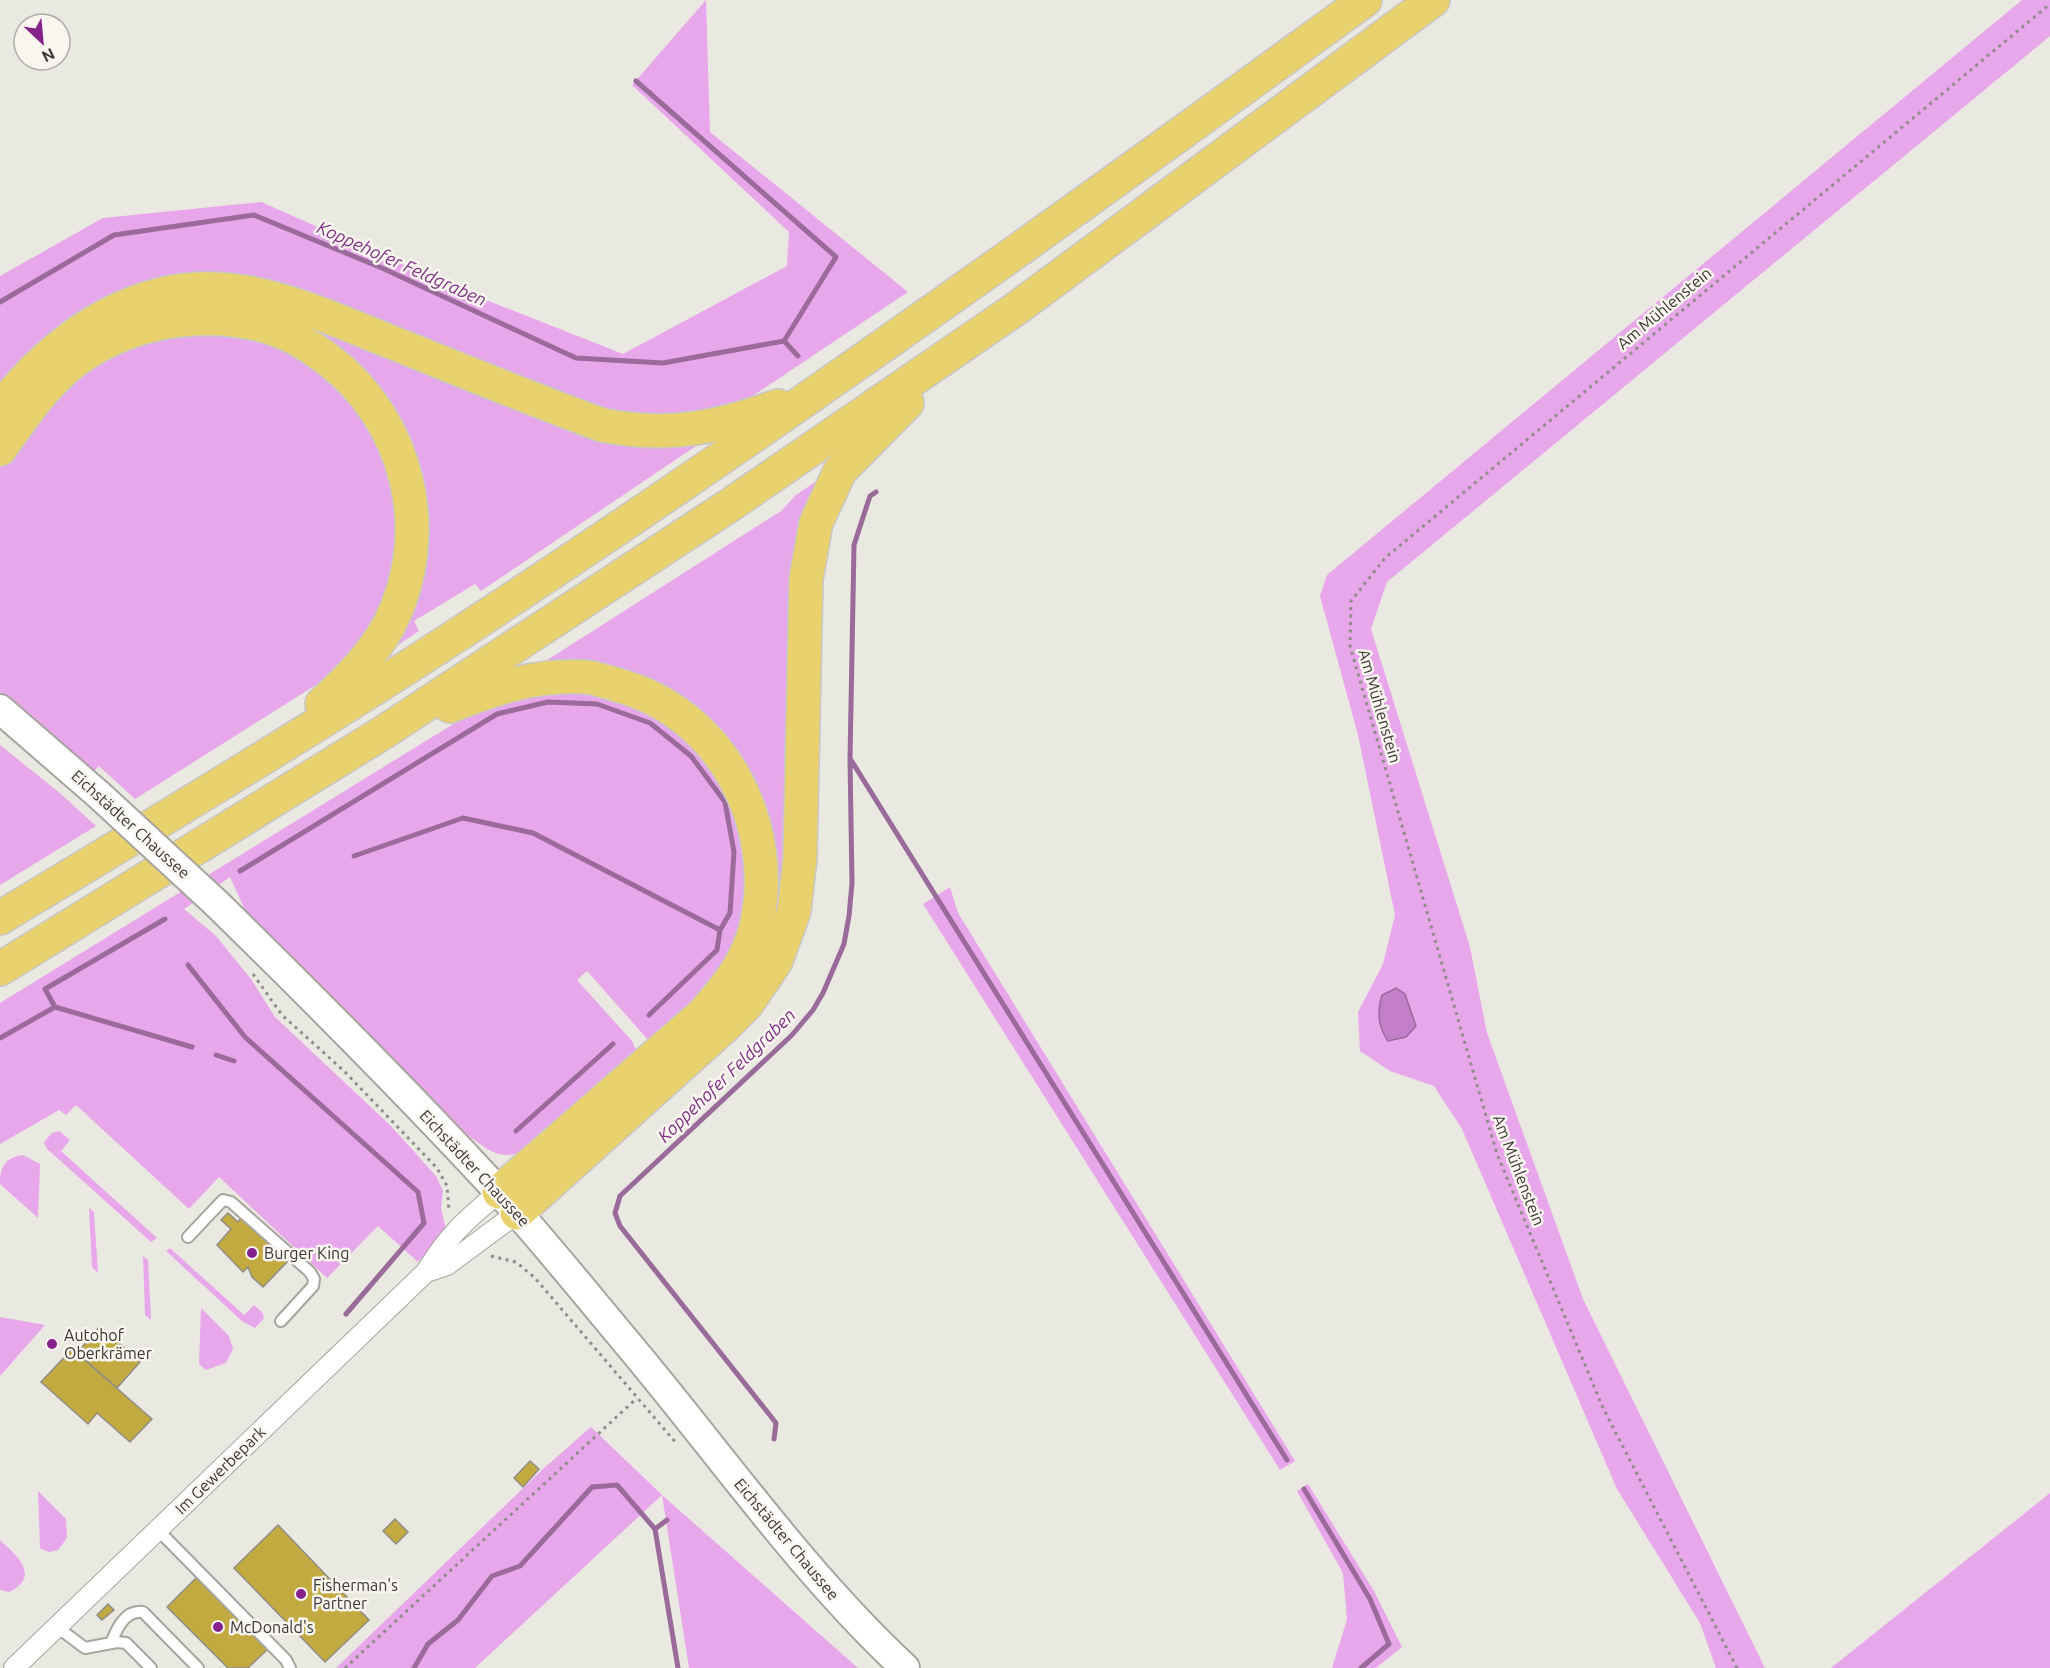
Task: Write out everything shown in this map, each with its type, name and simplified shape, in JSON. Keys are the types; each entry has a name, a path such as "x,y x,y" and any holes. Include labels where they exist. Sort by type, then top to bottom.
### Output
{"highway":[{"path":"0,918 258,762 503,605 822,390 1365,0"},
{"path":"0,969 384,732 720,512 1017,308 1433,0"},
{"path":"0,409 38,365 85,326 124,306 149,298 204,290 243,292 288,303 573,414 625,430 663,432 705,429 741,419 822,390"},
{"path":"508,1203 726,1025 747,1004 776,961 794,911 800,858 806,579 816,523 840,471 880,428 1017,308"},
{"path":"0,449 34,401 86,353 128,332 178,320 223,319 272,328 315,350 365,394 389,432 407,478 412,527 406,577 388,626 364,663 258,762"},
{"path":"384,732 485,691 529,680 588,677 642,691 689,719 726,759 746,799 758,836 761,884 756,927 730,984 702,1015 508,1203"}],"main road":[{"name":"Eichstädter Chaussee","path":"0,709 99,795 216,903 332,1016 508,1203 658,1379 792,1549 866,1631 905,1668"}],"street":[{"name":"Im Gewerbepark","path":"14,1668 426,1272 449,1237 508,1203"},
{"name":"Im Gewerbepark","path":"426,1272 447,1265 508,1203"}],"lane":[{"path":"188,1237 223,1200 231,1202 301,1264 314,1279 313,1286 281,1321"},
{"path":"159,1530 286,1660 290,1668"},
{"path":"111,1643 117,1628 127,1616 135,1611 143,1611 198,1668"},
{"path":"57,1627 86,1648 111,1643 126,1643 151,1668"}],"path":[{"name":"Am Mühlenstein","path":"1737,1668 1603,1408 1497,1154 1350,646 1351,601 1385,558 2050,4"},
{"path":"251,971 282,1015 344,1071 437,1168 447,1186 450,1212"},
{"path":"345,1668 637,1398"}],"shaded area":[{"path":"706,0 710,132 908,292 754,395 699,415 619,418 242,278 0,387 0,276 103,218 261,202 466,292 623,354 787,266 789,232 632,85"},
{"path":"2022,0 2050,0 2050,36 1387,582 1371,629 1470,947 1487,1033 1583,1299 1765,1668 1716,1668 1700,1623 1617,1489 1462,1129 1434,1086 1390,1071 1360,1051 1358,1012 1383,964 1395,915 1358,735 1320,596 1327,575"},
{"path":"243,306 696,441 699,444 481,591 475,584 414,621 419,631 392,649 415,458"},
{"path":"210,332 262,340 303,357 330,376 373,429 396,492 400,538 388,597 358,647 327,678 135,799 99,766 94,771 0,692 0,468 58,396 92,364 111,353 141,341"},
{"path":"821,478 804,509 789,575 785,847 777,911 766,943 775,863 773,835 765,811 716,730 541,664 781,511 796,495"},
{"path":"545,690 589,692 639,705 698,744 735,802 749,884 737,944 718,978 686,1012 649,1041 587,971 577,980 632,1041 637,1052 532,1147 512,1154 497,1154 466,1134 245,910 230,877 184,909 216,936 251,979 275,1017 391,1126 436,1176 443,1191 441,1208 446,1230 418,1262 378,1226 327,1278 219,1177 189,1209 76,1105 66,1115 59,1110 0,1144 0,1003 455,723 492,706"},
{"path":"0,745 61,794 96,826 0,885"},
{"path":"950,887 958,913 1295,1461 1280,1470 923,904"},
{"path":"1396,988 1405,994 1416,1026 1406,1037 1388,1041 1380,1025 1379,1007 1382,995"},
{"path":"59,1131 70,1140 61,1151 157,1238 151,1242 46,1148 44,1142 52,1133"},
{"path":"23,1155 40,1164 38,1218 0,1184 1,1172 5,1164 12,1158"},
{"path":"89,1208 94,1212 98,1273 92,1267"},
{"path":"170,1248 244,1315 254,1305 262,1312 264,1318 255,1328 243,1322 166,1251"},
{"path":"143,1256 148,1260 151,1320 145,1315"},
{"path":"201,1308 229,1336 233,1349 226,1363 206,1370 199,1364"},
{"path":"0,1317 45,1325 0,1376"},
{"path":"591,1427 662,1495 475,1668 336,1668 543,1469"},
{"path":"1308,1484 1374,1591 1402,1647 1376,1668 1332,1668 1347,1619 1343,1573 1297,1491"},
{"path":"38,1491 66,1519 67,1538 58,1550 49,1552 40,1548"},
{"path":"2050,1493 2050,1668 1831,1668"},
{"path":"662,1495 858,1668 689,1668"},
{"path":"0,1540 19,1559 25,1572 24,1579 19,1586 9,1592 0,1590"}],"building":[{"name":"Burger King","path":"228,1213 238,1222 241,1218 261,1234 288,1261 263,1287 252,1277 248,1267 243,1272 217,1245 231,1229 221,1220"},
{"path":"100,1326 140,1362 117,1388 77,1353"},
{"path":"72,1349 152,1419 130,1442 97,1413 88,1424 41,1382"},
{"path":"530,1461 539,1469 523,1487 514,1478"},
{"path":"395,1519 408,1532 396,1544 383,1531"},
{"name":"Fisherman's Partner","path":"278,1525 369,1620 325,1662 234,1568"},
{"name":"McDonald's","path":"198,1576 269,1648 248,1668 228,1668 167,1607"},
{"path":"108,1604 114,1610 102,1620 97,1615"}],"waterway":[{"path":"636,81 836,257 784,341"},
{"name":"Koppehofer Feldgraben","path":"0,302 114,235 254,215 382,268 576,358 663,363 784,341 798,356"},
{"name":"Koppehofer Feldgraben","path":"774,1439 776,1423 620,1226 615,1213 620,1196 792,1035 813,1010 823,993 844,944 852,883 850,759 854,545 870,496 876,492"},
{"path":"240,871 497,714 548,702 597,704 650,723 691,756 725,802 734,852 730,913 720,930 717,950 649,1015"},
{"path":"851,760 1287,1460"},
{"path":"354,856 463,818 533,833 720,930"},
{"path":"0,1038 55,1007 45,989 165,919"},
{"path":"188,965 245,1037 418,1192 424,1223 346,1314"},
{"path":"55,1007 192,1047"},
{"path":"516,1131 613,1044"},
{"path":"216,1055 234,1061"},
{"path":"414,1668 428,1644 458,1620 492,1576 520,1566 592,1487 617,1485 655,1529"},
{"path":"1304,1489 1370,1599 1389,1644 1361,1668"},
{"name":"Koppehofer Feldgraben","path":"667,1520 655,1529 678,1668"}],"place":[{"name":"Burger King","path":"252,1253"},
{"name":"Autohof Oberkrämer","path":"52,1344"},
{"name":"Fisherman's Partner","path":"301,1594"},
{"name":"McDonald's","path":"218,1627"}]}
